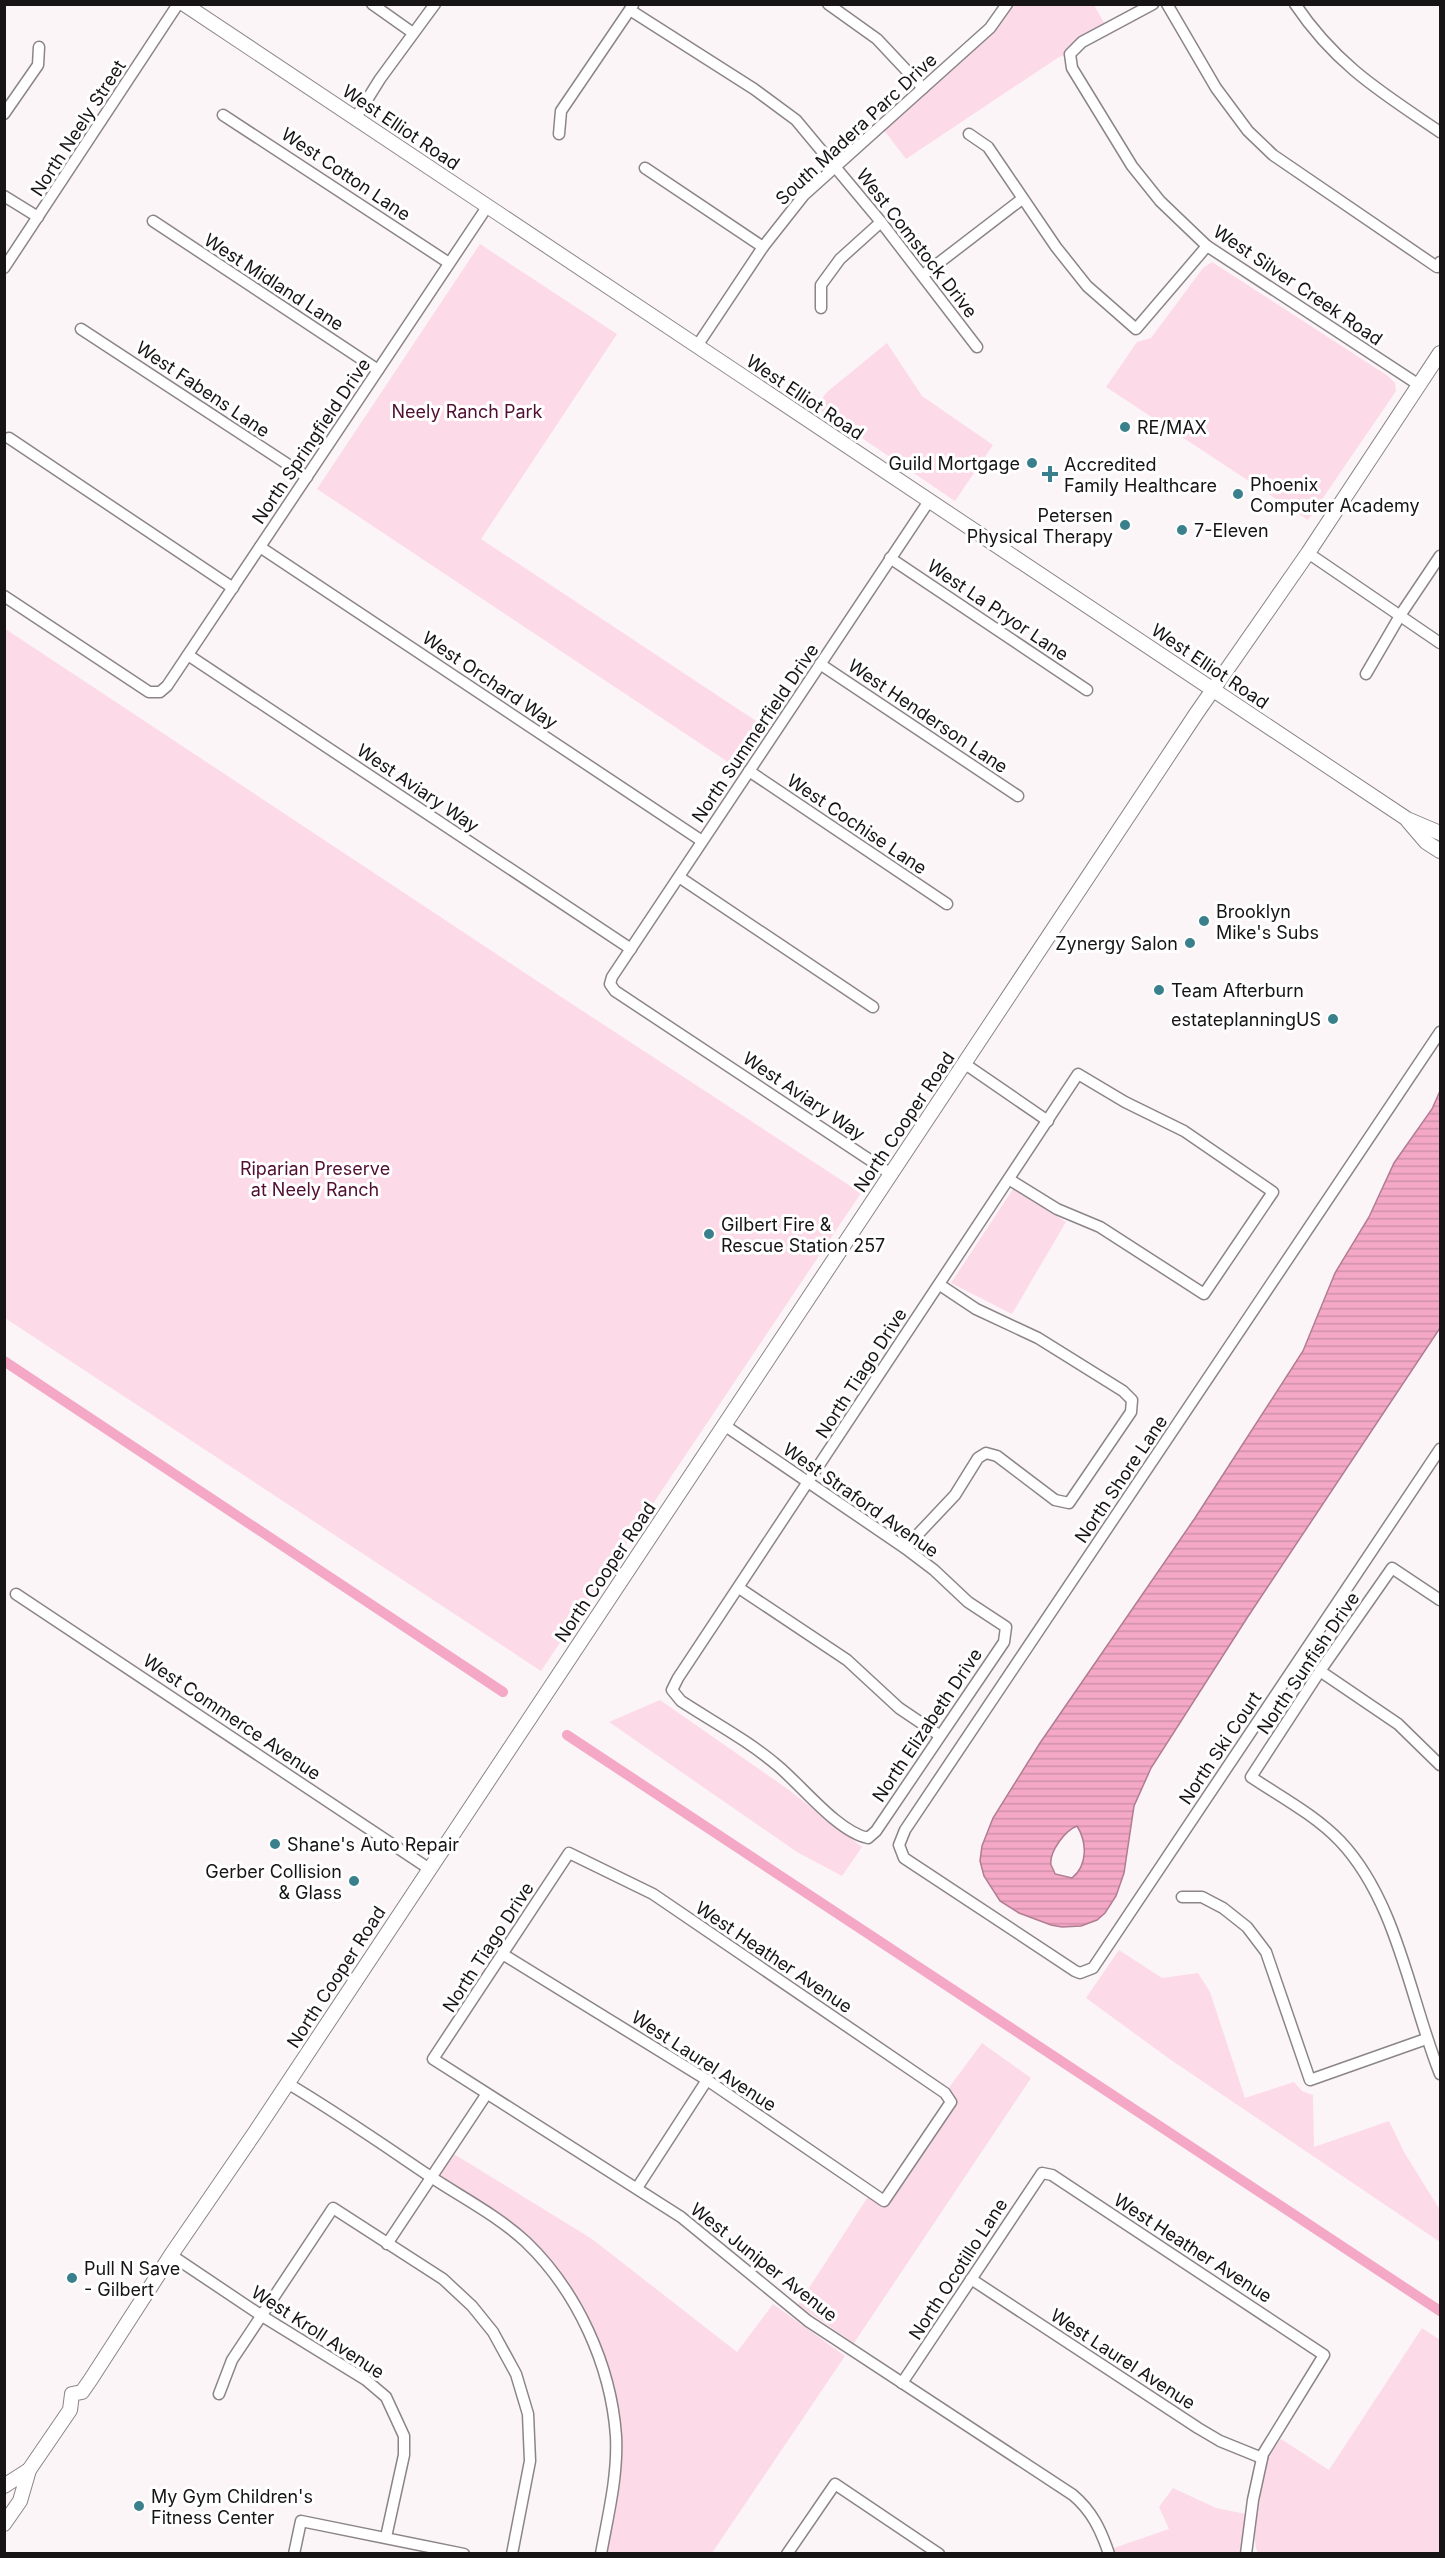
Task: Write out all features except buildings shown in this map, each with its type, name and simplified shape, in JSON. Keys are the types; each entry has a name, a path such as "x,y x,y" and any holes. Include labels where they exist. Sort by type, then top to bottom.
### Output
{"main road":[{"name":"West Elliot Road","path":"184,4 1407,819 1440,832"},
{"name":"North Cooper Road","path":"4,2524 20,2501 29,2470 70,2410 72,2394 82,2392 1213,689 1308,553 1440,353"},
{"name":"West Elliot Road","path":"1407,819 1426,842 1440,851"},
{"name":"North Cooper Road","path":"4,2486 29,2470"}],"street":[{"name":"North Neely Street","path":"4,268 178,4"},
{"path":"372,4 413,33"},
{"path":"356,119 435,4"},
{"path":"828,4 877,39 923,88"},
{"name":"South Madera Parc Drive","path":"697,346 763,247 804,195 990,28 1007,4"},
{"name":"West Silver Creek Road","path":"1153,4 1082,42 1070,54 1072,68 1132,166 1160,201 1207,246 1419,385"},
{"path":"1167,4 1216,88 1248,131 1273,155 1439,264"},
{"path":"1295,4 1315,34 1343,62 1370,85 1440,132"},
{"path":"559,134 561,111 631,7"},
{"name":"West Comstock Drive","path":"631,7 754,89 796,120 881,222 977,347"},
{"path":"4,114 38,65 39,47"},
{"name":"West Cotton Lane","path":"223,115 449,263"},
{"path":"969,134 988,147 1022,199 1087,286 1136,329 1207,246"},
{"path":"645,168 763,247"},
{"path":"4,196 38,218"},
{"path":"923,275 1022,199"},
{"name":"North Springfield Drive","path":"4,596 149,692 159,692 167,686 487,207"},
{"name":"West Midland Lane","path":"153,221 378,370"},
{"path":"821,308 821,285 840,259 881,222"},
{"name":"West Fabens Lane","path":"81,328 307,477"},
{"path":"9,438 233,588"},
{"name":"North Summerfield Drive","path":"610,984 702,841 929,501"},
{"name":"West Orchard Way","path":"260,547 702,841"},
{"path":"1308,553 1401,614 1440,643"},
{"path":"1366,674 1401,614 1440,556"},
{"name":"West La Pryor Lane","path":"890,558 1087,690"},
{"name":"West Aviary Way","path":"188,655 631,949"},
{"name":"West Henderson Lane","path":"820,664 1018,796"},
{"name":"West Cochise Lane","path":"749,771 947,903"},
{"path":"679,877 873,1007"},
{"name":"West Aviary Way","path":"610,984 615,991 891,1174"},
{"name":"North Shore Lane","path":"994,1918 904,1858 899,1845 905,1830 1440,1032"},
{"path":"965,1064 1048,1121"},
{"name":"North Tiago Drive","path":"868,1838 860,1836 826,1811 777,1765 681,1701 672,1690 678,1678 1010,1180 1078,1074 1125,1102 1184,1131 1273,1192 1204,1294 1100,1227 1057,1209 1010,1180"},
{"path":"905,1548 955,1496 978,1458 986,1453 997,1456 1055,1500 1069,1503 1131,1412 1132,1400 1123,1391 1038,1338 976,1309 940,1285"},
{"name":"West Straford Avenue","path":"724,1425 905,1548 934,1570 968,1602 1006,1627"},
{"name":"North Ski Court","path":"994,1918 1075,1971 1080,1973 1093,1968 1440,1449"},
{"name":"North Sunfish Drive","path":"1426,2039 1393,1931 1365,1873 1340,1841 1310,1817 1251,1777 1320,1671 1392,1568 1440,1600"},
{"path":"739,1588 847,1660 899,1708 939,1735"},
{"name":"West Commerce Avenue","path":"16,1594 428,1868"},
{"name":"North Elizabeth Drive","path":"868,1838 876,1831 1004,1642 1006,1627"},
{"path":"1320,1671 1398,1724 1440,1765"},
{"name":"North Tiago Drive","path":"433,2059 504,1955 569,1853"},
{"name":"West Heather Avenue","path":"569,1853 653,1894 945,2093 951,2102 884,2201"},
{"path":"1182,1897 1202,1897 1223,1908 1247,1927 1266,1952 1310,2080 1426,2039 1440,2074"},
{"name":"West Laurel Avenue","path":"504,1955 707,2080 884,2201"},
{"name":"West Juniper Avenue","path":"433,2059 486,2095 681,2217 797,2313 1086,2506 1103,2534 1109,2553"},
{"path":"637,2188 707,2080"},
{"path":"287,2083 483,2209 525,2241 554,2272 582,2320 599,2357 610,2397 616,2436 615,2480 601,2553"},
{"path":"387,2244 486,2095"},
{"name":"West Heather Avenue","path":"1042,2173 1052,2175 1324,2355 1276,2430 1262,2458"},
{"name":"North Ocotillo Lane","path":"903,2383 1042,2173"},
{"path":"219,2394 232,2360 333,2208 443,2279 472,2306 493,2332 516,2374 528,2414 530,2461 512,2553"},
{"name":"West Kroll Avenue","path":"171,2255 262,2316 366,2380 386,2397 404,2436 404,2455 386,2537"},
{"name":"West Laurel Avenue","path":"971,2279 1220,2441 1262,2458"},
{"path":"1246,2553 1253,2500 1262,2458"},
{"path":"787,2553 835,2484 939,2553"},
{"path":"294,2553 301,2521 464,2553"}],"green space":[{"path":"1007,5 1094,5 1107,28 1070,54 1059,57 906,159 880,125 923,88"},
{"name":"Neely Ranch Park","path":"480,244 617,334 481,539 768,729 740,770 317,489"},
{"path":"1212,262 1388,376 1395,383 1396,391 1308,520 1106,387 1137,342 1151,338 1203,268"},
{"path":"887,343 922,396 993,445 955,501 816,407 827,392"},
{"name":"Riparian Preserve at Neely Ranch","path":"4,628 861,1193 541,1671 5,1318"},
{"path":"1013,1189 1066,1222 1012,1314 951,1283"},
{"path":"660,1700 789,1790 862,1847 842,1876 797,1852 609,1722"},
{"path":"1119,1950 1162,1978 1198,1973 1210,1992 1245,2098 1294,2082 1302,2091 1313,2095 1314,2147 1389,2121 1404,2152 1440,2210 1440,2242 1171,2060 1086,1998"},
{"path":"982,2043 1031,2078 854,2343 798,2305 871,2192 884,2201 950,2102 945,2093"},
{"path":"449,2151 592,2239 737,2352 773,2304 845,2356 712,2553 601,2553 615,2480 610,2397 584,2323 525,2241 432,2177"},
{"path":"1422,2328 1440,2340 1440,2553 1258,2553 1255,2534 1260,2490 1270,2455 1275,2447 1281,2439 1329,2470"},
{"path":"1173,2488 1216,2508 1251,2515 1246,2553 1109,2554 1108,2550 1169,2529 1159,2507"}],"shaded area":[{"path":"1440,1091 1440,1328 1247,1618 1151,1768 1134,1806 1124,1873 1116,1896 1105,1913 1097,1920 1081,1926 1062,1927 1019,1913 1000,1901 984,1876 980,1861 982,1846 993,1818 1040,1743 1195,1518 1303,1351 1335,1273 1369,1217 1394,1163 1432,1109","holes":["1077,1826 1084,1846 1081,1867 1072,1878 1055,1874 1051,1865 1055,1848 1063,1836 1073,1828"]}],"waterway":[{"path":"4,1361 503,1692"},
{"path":"567,1735 1440,2311"}],"place":[{"name":"RE/MAX","path":"1125,427"},
{"name":"Guild Mortgage","path":"1032,463"},
{"name":"Accredited Family Healthcare","path":"1050,474"},
{"name":"Phoenix Computer Academy","path":"1238,494"},
{"name":"Petersen Physical Therapy","path":"1125,525"},
{"name":"7-Eleven","path":"1182,530"},
{"name":"Brooklyn Mike's Subs","path":"1204,921"},
{"name":"Zynergy Salon","path":"1190,943"},
{"name":"Team Afterburn","path":"1159,990"},
{"name":"estateplanningUS","path":"1333,1019"},
{"name":"Gilbert Fire & Rescue Station 257","path":"709,1234"},
{"name":"Shane's Auto Repair","path":"275,1844"},
{"name":"Gerber Collision & Glass","path":"354,1881"},
{"name":"Pull N Save - Gilbert","path":"72,2278"},
{"name":"My Gym Children's Fitness Center","path":"139,2506"}]}
